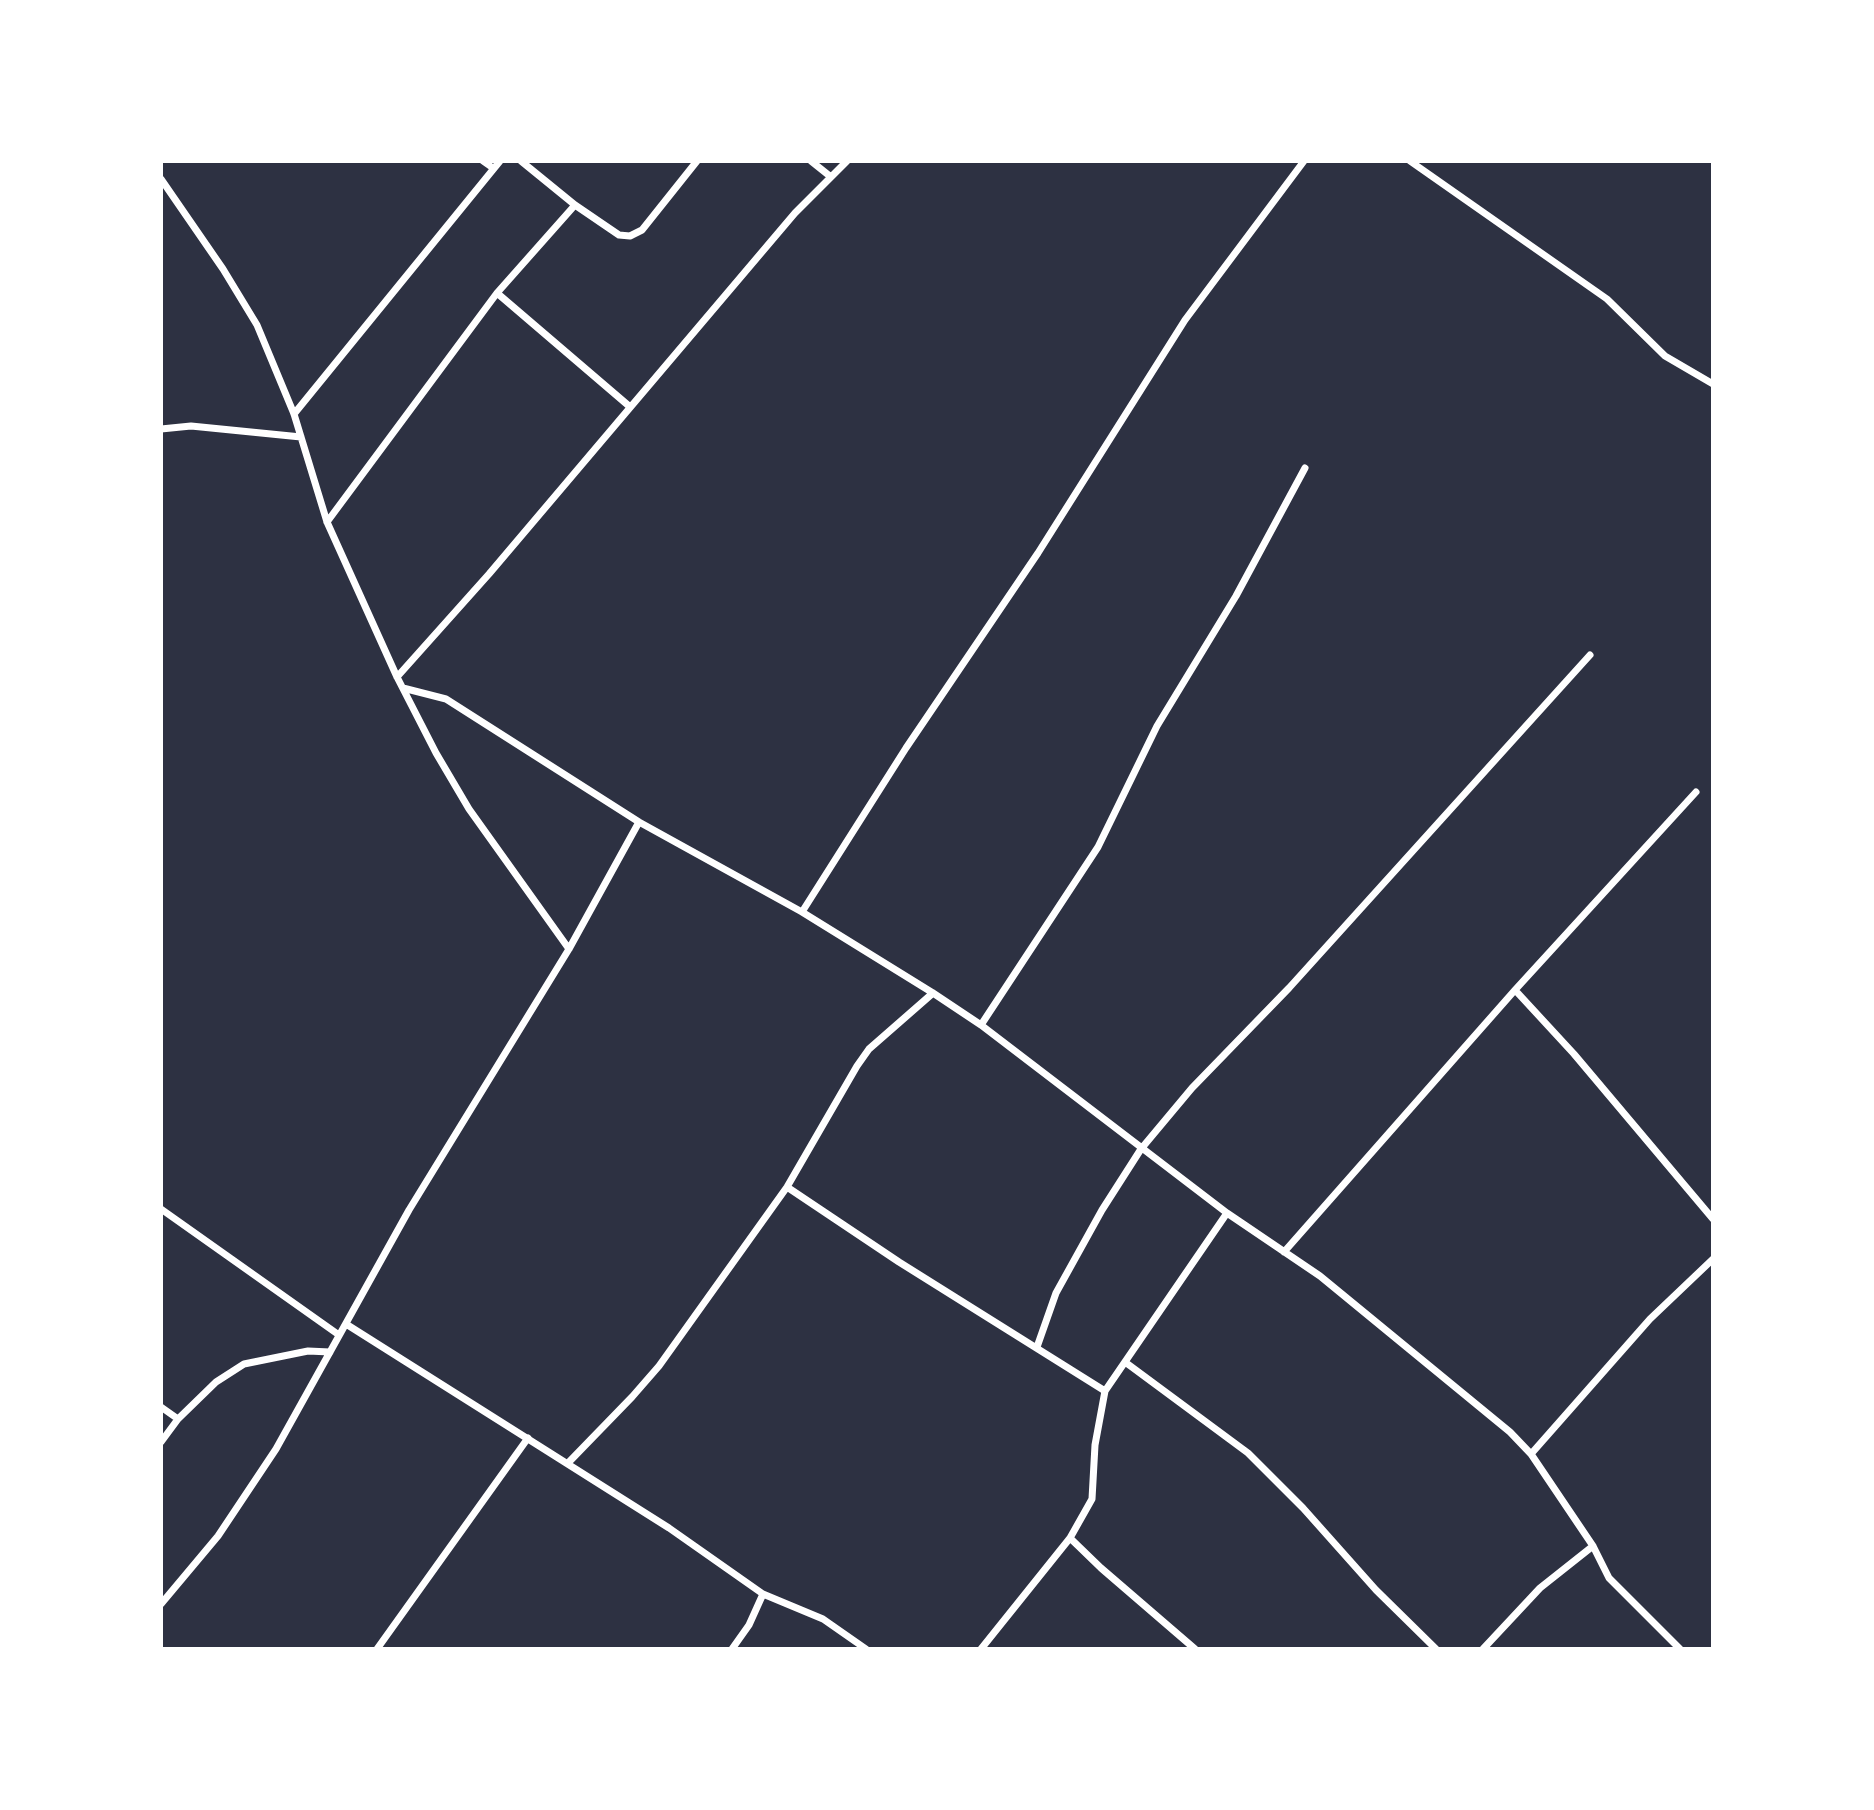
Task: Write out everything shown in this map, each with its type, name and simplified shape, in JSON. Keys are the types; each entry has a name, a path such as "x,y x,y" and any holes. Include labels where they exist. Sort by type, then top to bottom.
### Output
{"street":[{"path":"483,161 493,168"},
{"path":"294,414 500,161"},
{"path":"521,161 575,205 619,235 630,236 642,230 697,161"},
{"path":"811,161 831,177"},
{"path":"397,677 489,574 795,212 847,161"},
{"path":"802,912 898,760 1038,553 1185,320 1304,161"},
{"path":"1410,161 1607,299 1665,356 1713,384"},
{"path":"161,179 223,269 257,325 294,414 327,522 397,677 436,753 469,809 569,949"},
{"path":"327,522 497,293 575,205"},
{"path":"497,293 629,406"},
{"path":"161,429 191,426 301,437"},
{"path":"981,1025 1098,847 1157,726 1236,596 1305,468"},
{"path":"1037,1347 1056,1293 1102,1210 1141,1149 1192,1088 1289,988 1590,655"},
{"path":"403,688 446,699 639,822 802,912 933,993 981,1025 1227,1213 1320,1276 1510,1432 1531,1454 1593,1546 1609,1578 1680,1649"},
{"path":"1284,1252 1515,990 1696,792"},
{"path":"161,1604 218,1536 269,1460 409,1210 569,949 639,822"},
{"path":"1515,990 1574,1054 1713,1219"},
{"path":"568,1463 659,1366 787,1187 869,1049 933,993"},
{"path":"787,1187 899,1262 1105,1391"},
{"path":"161,1209 339,1335"},
{"path":"981,1649 1070,1538 1092,1499 1095,1445 1105,1391 1227,1213"},
{"path":"1531,1454 1650,1319 1713,1259"},
{"path":"345,1324 669,1528 763,1594 824,1619 866,1649"},
{"path":"161,1442 178,1419 216,1382 244,1364 308,1350 330,1352"},
{"path":"1125,1362 1248,1453 1303,1508 1376,1590 1436,1649"},
{"path":"161,1407 178,1419"},
{"path":"377,1649 528,1438"},
{"path":"1070,1538 1195,1649"},
{"path":"1483,1649 1540,1588 1593,1546"},
{"path":"732,1649 749,1625 763,1594"}]}
